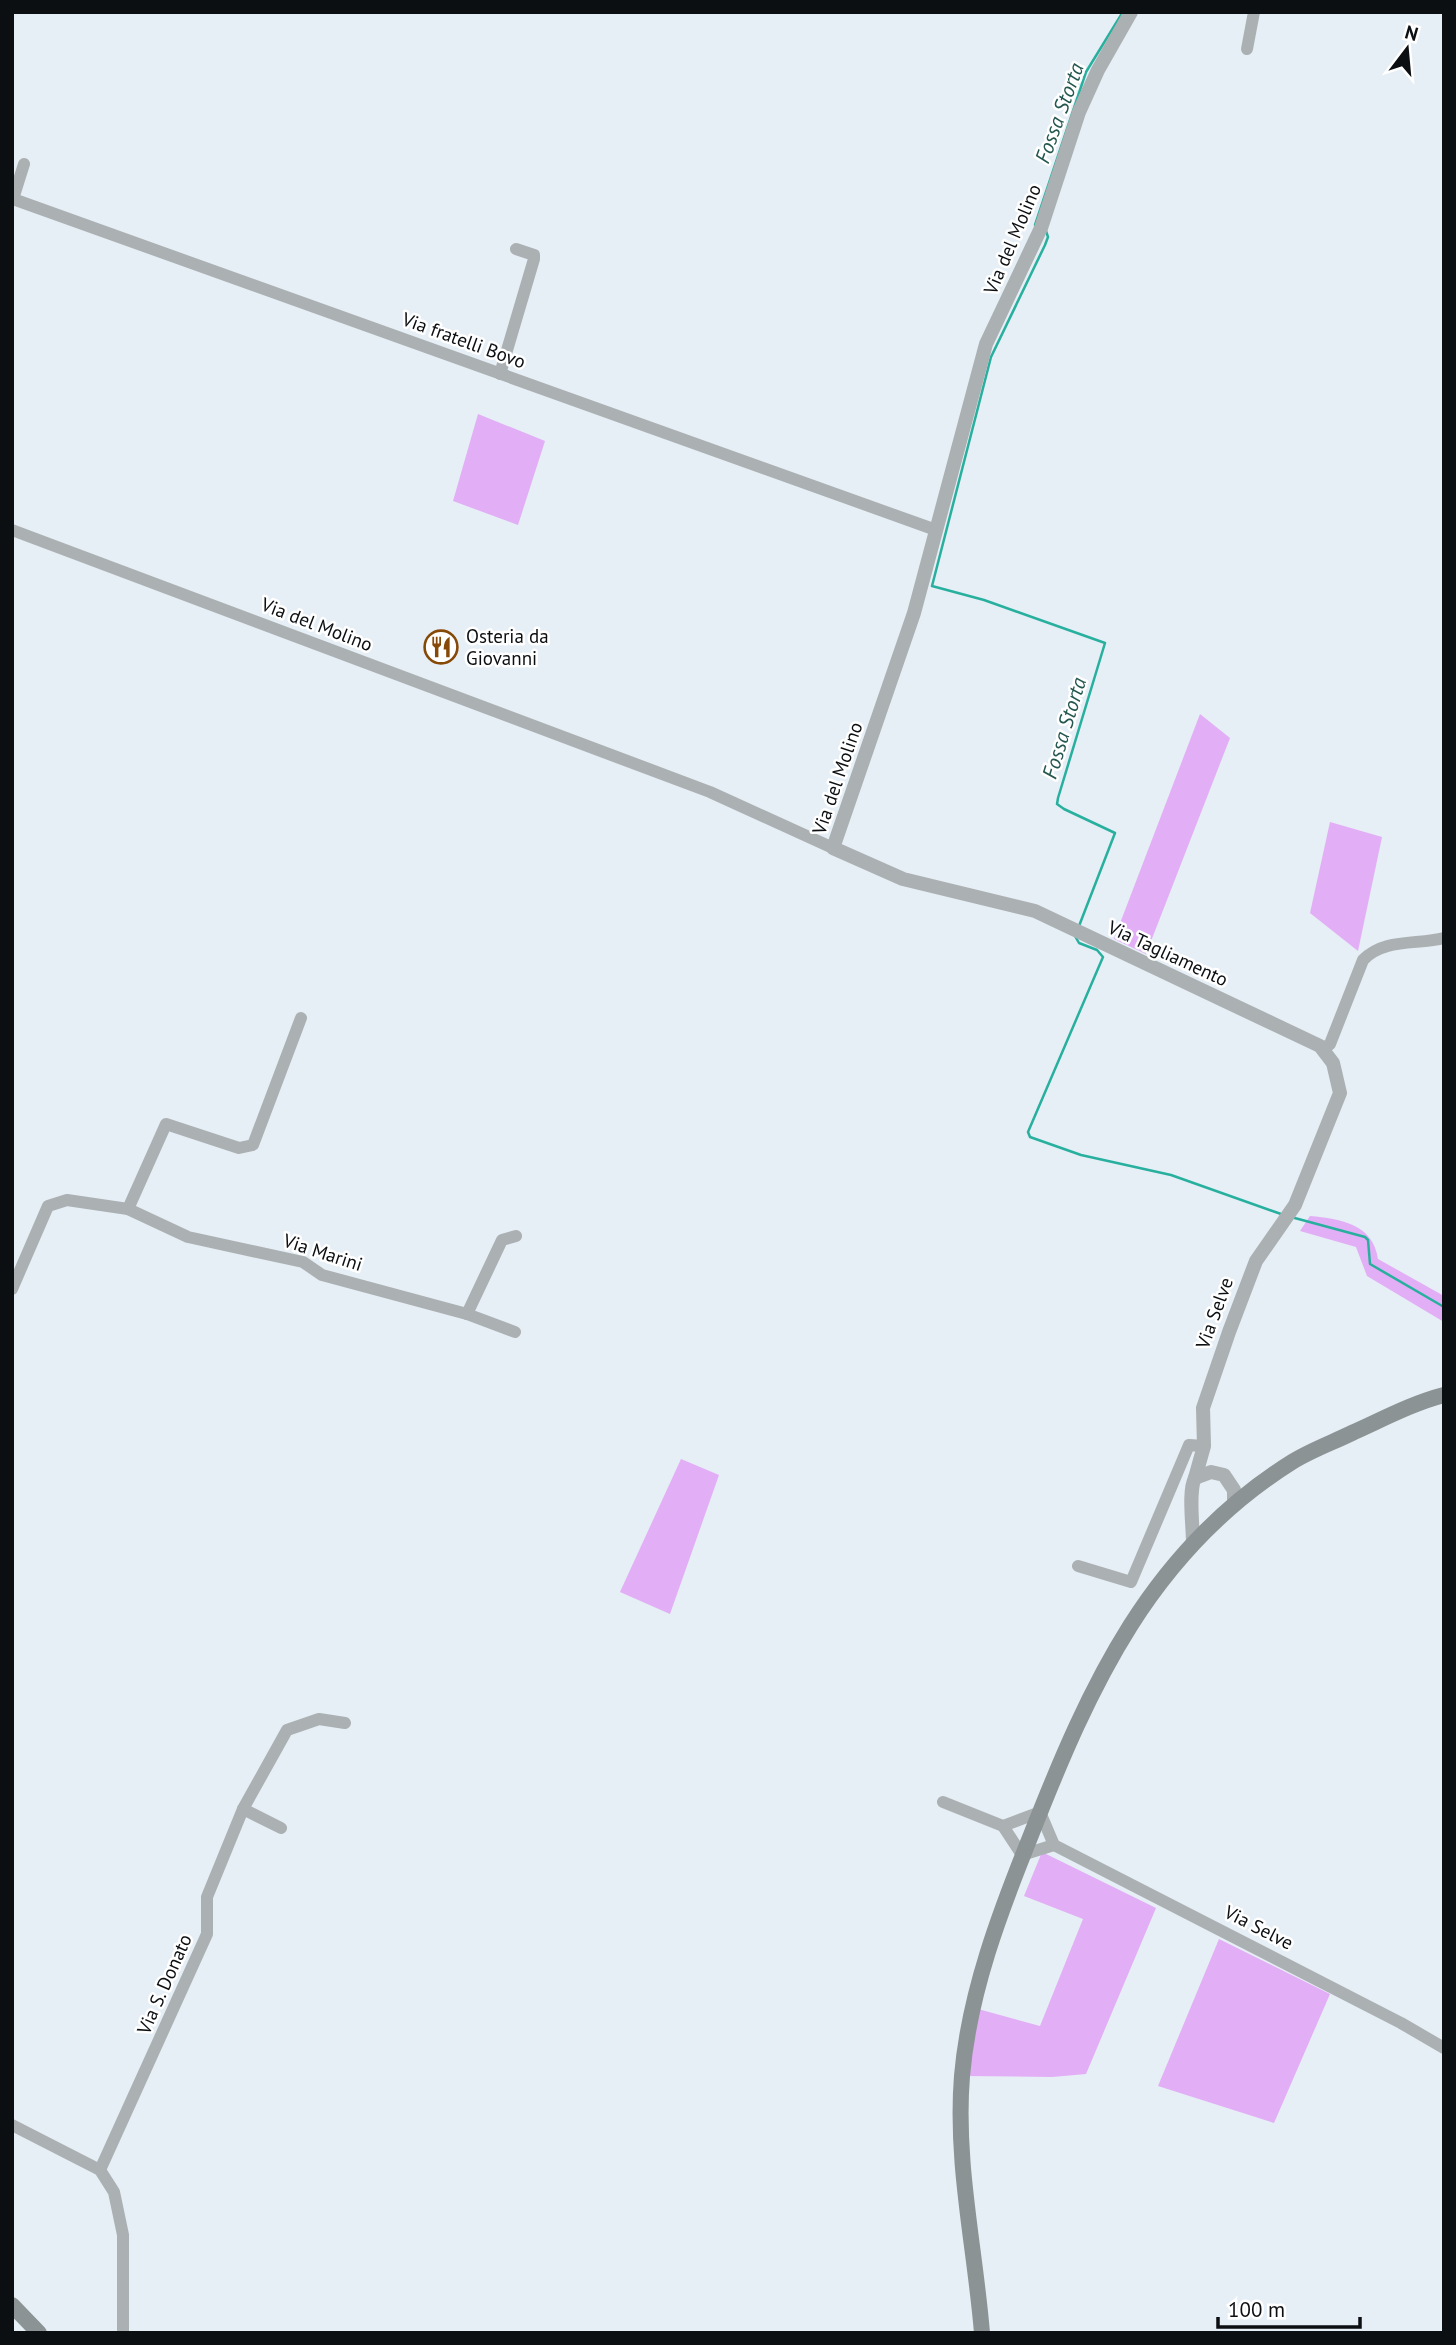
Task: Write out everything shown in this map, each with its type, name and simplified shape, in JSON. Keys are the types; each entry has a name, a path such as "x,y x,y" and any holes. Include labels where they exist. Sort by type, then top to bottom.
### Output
{"main road":[{"path":"982,2333 962,2183 962,2075 979,1980 1023,1855 1093,1689 1131,1621 1193,1543 1234,1505 1305,1456 1386,1418 1444,1395"},
{"path":"12,2305 39,2333"}],"street":[{"name":"Via del Molino","path":"12,530 710,792 833,849 914,613 986,344 1041,228 1079,112 1098,70 1131,12"},
{"path":"1247,50 1254,12"},
{"name":"Via fratelli Bovo","path":"24,164 13,199 936,530"},
{"path":"500,374 534,259 534,255 516,249"},
{"name":"Via Tagliamento","path":"833,849 903,879 1018,906 1323,1049"},
{"path":"1323,1049 1330,1044 1363,960 1369,954 1396,944 1444,938"},
{"path":"128,1209 166,1124 243,1149 253,1145 300,1018"},
{"name":"Via Selve","path":"1193,1543 1194,1508 1190,1491 1204,1446 1203,1408 1256,1261 1295,1205 1340,1093 1332,1063 1323,1049"},
{"name":"Via Marini","path":"12,1289 48,1206 67,1200 128,1209 188,1237 303,1262 323,1275 467,1314 515,1332"},
{"path":"467,1314 502,1240 516,1236"},
{"path":"1077,1566 1131,1581 1189,1445 1204,1446"},
{"name":"Via Selve","path":"1204,1446 1224,1476 1234,1505"},
{"path":"1195,1478 1224,1476 1260,1485"},
{"path":"1194,1508 1221,1517"},
{"name":"Via S. Donato","path":"100,2170 208,1934 206,1897 243,1809 287,1730 319,1719 345,1723"},
{"path":"943,1802 1003,1826 1023,1855 1054,1845 1040,1812 1003,1826"},
{"path":"243,1809 281,1828"},
{"name":"Via Selve","path":"1054,1845 1401,2023 1444,2048"},
{"path":"12,2125 100,2170 114,2192 123,2235 123,2333"}],"shaded area":[{"path":"478,414 545,441 518,525 453,501"},
{"path":"1200,714 1230,738 1146,954 1114,939"},
{"path":"1330,822 1382,837 1358,951 1310,913"},
{"path":"1310,1216 1344,1222 1362,1231 1370,1238 1378,1259 1444,1296 1444,1322 1367,1276 1356,1247 1300,1231"},
{"path":"681,1459 719,1475 670,1614 620,1592"},
{"path":"1042,1852 1156,1908 1086,2074 1052,2077 964,2076 978,2009 1040,2026 1083,1919 1024,1896"},
{"path":"1219,1939 1330,1994 1274,2123 1158,2086"}],"waterway":[{"name":"Fossa Storta","path":"1035,225 1086,72 1121,15"},
{"name":"Fossa Storta","path":"1046,231 1048,237 1045,245 991,357 932,586 984,600 1105,643 1057,804 1115,833 1079,926"},
{"name":"Fossa Storta","path":"1075,936 1079,943 1097,950 1103,957 1028,1132 1030,1137 1081,1155 1171,1175 1281,1214"},
{"name":"Fossa Storta","path":"1291,1217 1365,1237 1368,1240 1370,1264 1444,1307"}],"place":[{"name":"Osteria da Giovanni","path":"441,647"}]}
